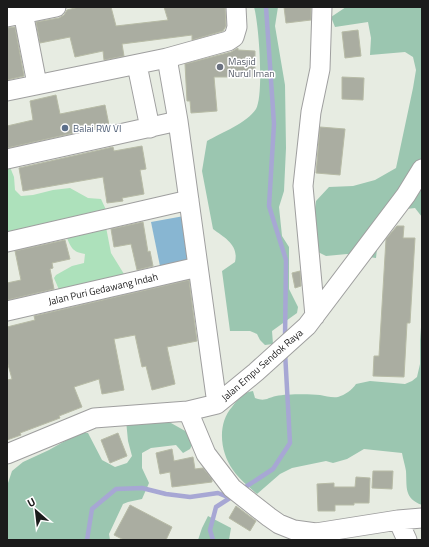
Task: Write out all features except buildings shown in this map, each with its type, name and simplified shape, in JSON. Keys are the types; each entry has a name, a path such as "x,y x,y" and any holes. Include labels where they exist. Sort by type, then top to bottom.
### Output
{"street":[{"path":"37,84 17,13 56,7"},
{"path":"7,90 137,65 228,41 234,37 237,27 236,7"},
{"path":"311,321 303,186 311,112 320,69 322,7"},
{"path":"167,58 178,121 217,404"},
{"path":"137,65 150,128"},
{"path":"7,159 178,121"},
{"name":"Jalan Empu Sendok Raya","path":"7,454 94,418 188,411 217,404 256,372 311,321 406,195 422,169"},
{"path":"7,242 189,200"},
{"name":"Jalan Puri Gedawang Indah","path":"7,311 198,267"},
{"path":"188,411 206,454 239,493 279,524 294,530 316,532 422,518"},
{"path":"398,520 407,540"}],"green space":[{"path":"254,7 278,7 275,26 285,85 286,148 284,191 279,207 282,236 289,247 289,289 298,307 297,313 272,331 273,344 265,345 257,334 250,331 230,331 222,271 235,262 236,256 230,242 213,229 202,171 207,141 247,119 256,109 260,90 260,59"},
{"path":"346,7 422,7 422,217 415,208 381,212 376,258 347,254 326,256 314,250 313,222 316,201 329,187 353,186 375,180 396,168 416,70 413,57 405,52 370,55 371,38 368,22 335,27 331,17"},
{"path":"10,167 14,177 15,190 21,196 70,188 88,198 101,199 107,212 7,237 7,168"},
{"path":"105,222 111,253 124,274 125,280 60,292 54,278 56,275 72,266 84,263 85,254 77,252 72,248 66,236"},
{"path":"422,314 422,505 409,496 402,453 364,449 347,459 333,463 326,461 292,468 280,474 257,494 238,477 225,455 222,430 227,414 241,396 253,391 255,398 261,400 276,396 292,395 320,395 336,397 346,394 356,384 370,381 405,384 412,381 417,377 420,364"},
{"path":"126,420 161,420 171,423 187,432 193,443 190,449 183,453 176,445 151,448 142,453 142,468 149,483 142,499 123,504 109,534 110,540 7,540 7,486 12,471 23,462 49,450 79,433 88,433 102,460 115,467 127,463 132,456 128,441"},
{"path":"208,516 231,528 229,540 198,540"}],"shaded area":[{"path":"184,216 193,264 161,271 151,222"}],"waterway":[{"path":"266,7 274,124 269,206 286,260 285,339"},
{"path":"241,490 273,469 290,443 285,352"},
{"path":"87,540 92,509 116,489 142,488 166,494 190,497 218,493 230,498"},
{"path":"213,540 210,530 216,507 233,496"}],"place":[{"name":"Masjid Nurul Iman","path":"220,67"},
{"name":"Balai RW VI","path":"65,128"}]}
